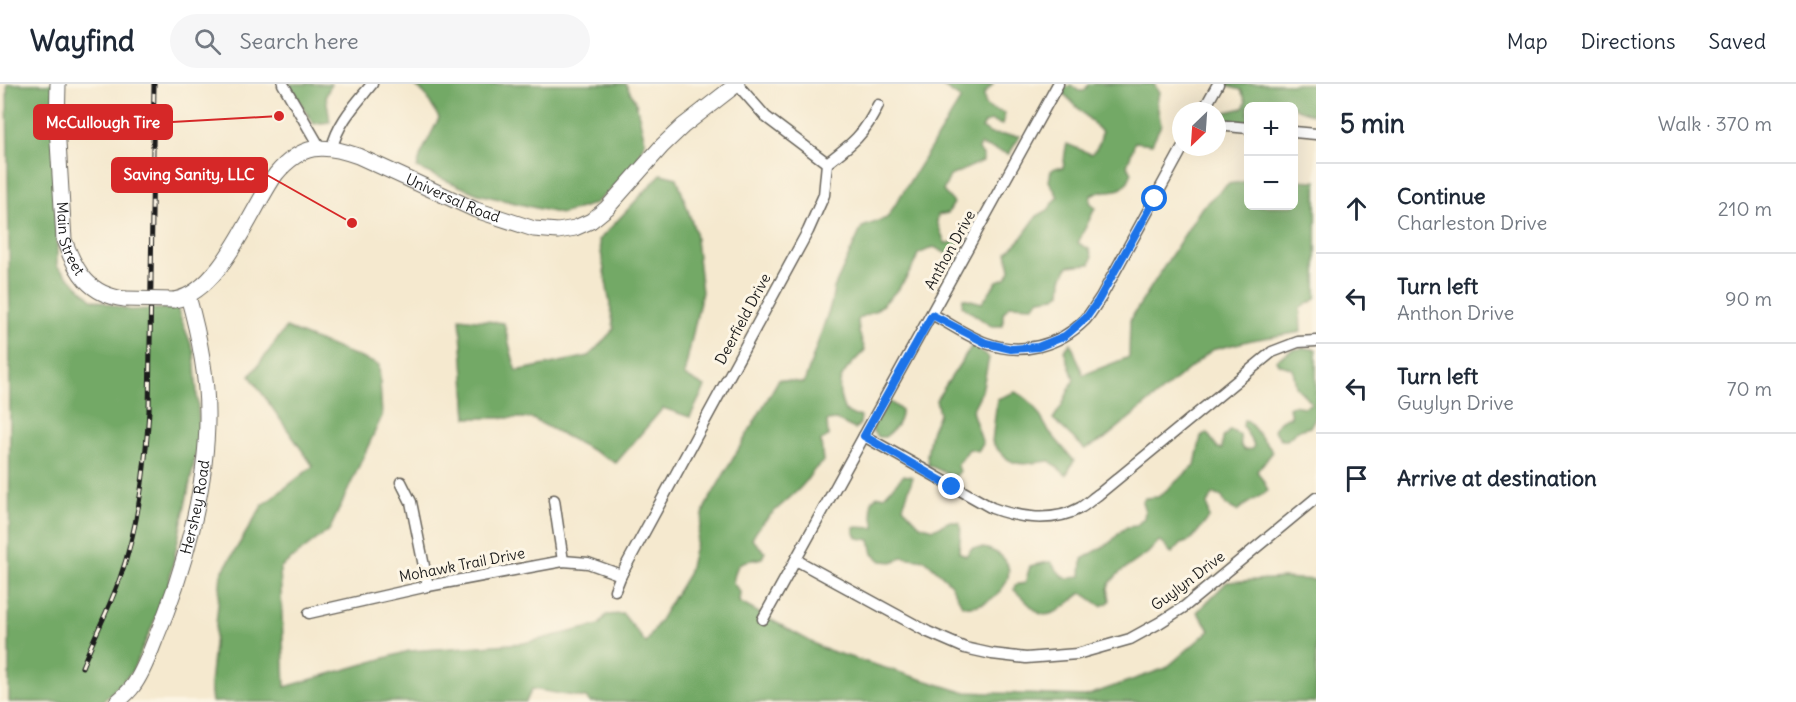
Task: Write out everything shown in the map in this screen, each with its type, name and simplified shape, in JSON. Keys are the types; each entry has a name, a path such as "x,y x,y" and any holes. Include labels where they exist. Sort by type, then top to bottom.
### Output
{"street":[{"name":"Main Street","path":"58,84 57,126 64,240 83,279 107,295 125,299 181,298"},
{"path":"284,84 325,147"},
{"path":"181,298 211,279 264,191 282,167 290,160 325,147 372,84"},
{"path":"737,84 766,117 827,163 850,146 869,125 878,105"},
{"name":"Universal Road","path":"325,147 358,156 476,210 534,229 558,231 575,228 591,221 620,195 684,126 737,84"},
{"name":"Anthon Drive","path":"763,619 1058,84"},
{"path":"1208,102 1218,84"},
{"path":"1226,126 1244,128"},
{"path":"1298,132 1316,134"},
{"path":"932,315 986,343 1011,349 1038,347 1068,334 1086,318 1101,297 1178,156"},
{"name":"Deerfield Drive","path":"615,590 621,575 808,231 824,195 827,163"},
{"name":"Hershey Road","path":"117,702 134,685 166,616 178,580 201,487 208,416 207,384 199,338 181,298"},
{"path":"864,436 984,504 1009,514 1032,518 1056,516 1079,509 1099,494 1272,352 1298,342 1316,340"},
{"path":"401,482 411,502 428,586"},
{"name":"Guylyn Drive","path":"796,560 926,631 965,648 988,654 1026,658 1077,654 1130,639 1182,608 1316,498"},
{"path":"554,500 563,561"},
{"name":"Mohawk Trail Drive","path":"309,613 428,586 563,561 588,563 621,575"}],"green space":[{"path":"7,84 59,84 57,266 92,299 130,310 177,308 194,352 200,435 167,592 132,672 102,702 9,702 10,327"},
{"path":"288,84 331,84 326,96 330,122 314,124"},
{"path":"413,84 626,84 636,103 645,141 632,172 594,204 561,214 478,194 417,168 421,154 439,118 425,94"},
{"path":"939,84 993,84 984,94 985,105 1005,113 1002,125 991,121 985,123 982,128 991,134 1020,136 1009,154 980,145 978,149 983,155 983,161 950,176 943,191 954,203 948,213 938,215 937,222 945,243 957,242 962,247 955,258 934,247 918,254 911,270 895,293 875,311 858,320 865,350 842,376 839,391 845,411 861,416 860,424 855,429 836,420 827,421 828,436 821,441 823,462 757,531 752,539 765,552 762,558 741,563 737,569 733,583 740,592 739,602 824,649 963,692 1086,696 1166,668 1210,630 1197,612 1227,582 1283,578 1316,580 1316,702 590,702 586,698 532,689 526,702 212,702 210,685 221,574 262,506 313,466 250,376 286,328 379,365 382,416 330,529 280,568 285,687 409,651 524,643 599,625 606,615 623,614 646,643 688,574 705,507 779,379 804,383 831,304 834,288 862,227 887,218 961,99"},
{"path":"1089,84 1154,84 1159,92 1157,104 1161,125 1152,144 1135,142 1127,166 1132,172 1125,186 1091,195 1090,202 1095,208 1078,243 1089,249 1092,257 1090,264 1068,266 1062,279 1061,293 1055,297 1040,299 1033,306 1010,305 1003,313 1003,326 991,326 962,306 963,298 982,303 997,281 1006,278 1010,270 1007,252 1019,241 1037,216 1048,210 1058,197 1049,181 1051,171 1055,168 1063,168 1067,144 1091,154 1100,142 1102,132 1060,90 1071,85 1079,91 1084,91"},
{"path":"1226,84 1316,84 1316,116 1298,109 1298,102 1246,102 1241,90"},
{"path":"1244,106 1244,123 1226,122 1226,112"},
{"path":"661,174 677,178 695,231 702,292 684,375 705,387 690,417 663,408 616,463 531,418 467,418 460,318 504,323 516,371 589,356 614,329 599,240"},
{"path":"1298,180 1316,181 1316,299 1300,308 1301,332 1252,340 1212,350 1104,439 1085,449 1053,419 1074,379 1064,351 1071,343 1083,375 1129,357 1130,320 1202,207 1228,184 1244,182 1244,210 1298,210"},
{"path":"973,344 989,358 982,391 972,411 983,444 978,451 969,449 957,466 960,471 955,477 928,465 927,455 931,432 939,414 936,400"},
{"path":"1316,349 1316,416 1310,427 1298,430 1287,440 1282,440 1274,430 1280,421 1291,417 1289,407 1293,405 1304,407 1312,403 1296,387 1293,369 1278,364 1276,360 1292,350"},
{"path":"1015,392 1031,403 1049,431 1074,461 1066,475 1050,461 1023,464 1011,461 992,442 997,399"},
{"path":"889,401 901,410 900,418 888,435 879,437 873,432 872,427"},
{"path":"1244,420 1248,421 1272,453 1257,471 1268,491 1237,511 1226,505 1222,497 1214,494 1207,503 1209,518 1190,541 1181,544 1172,553 1159,541 1148,553 1119,573 1110,583 1108,588 1110,600 1101,606 1082,593 1062,609 1044,615 1014,590 1015,585 1025,583 1030,566 1048,562 1051,562 1066,578 1081,576 1082,559 1110,543 1127,527 1136,526 1144,518 1145,511 1142,502 1145,498 1158,497 1195,465 1201,436 1207,433 1218,448 1222,449 1223,438 1230,430 1240,435 1241,446 1244,450 1252,449 1254,445 1243,426"},
{"path":"904,475 913,477 903,507 920,525 934,529 950,521 960,523 959,552 966,556 972,548 984,548 995,552 1005,560 1009,569 1007,579 1002,589 994,597 973,606 962,605 950,583 925,560 902,557 895,562 881,561 873,554 870,540 858,538 854,527 875,528 871,506 874,498 884,496"}],"railway":[{"path":"82,667 127,558 143,475 149,411 154,84"}],"place":[{"name":"McCullough Tire","path":"279,116"},
{"name":"Saving Sanity, LLC","path":"352,223"}],"route":[{"path":"952,487 864,436 932,315 986,343 1011,349 1038,347 1065,336 1086,318 1098,301 1155,199"}]}
